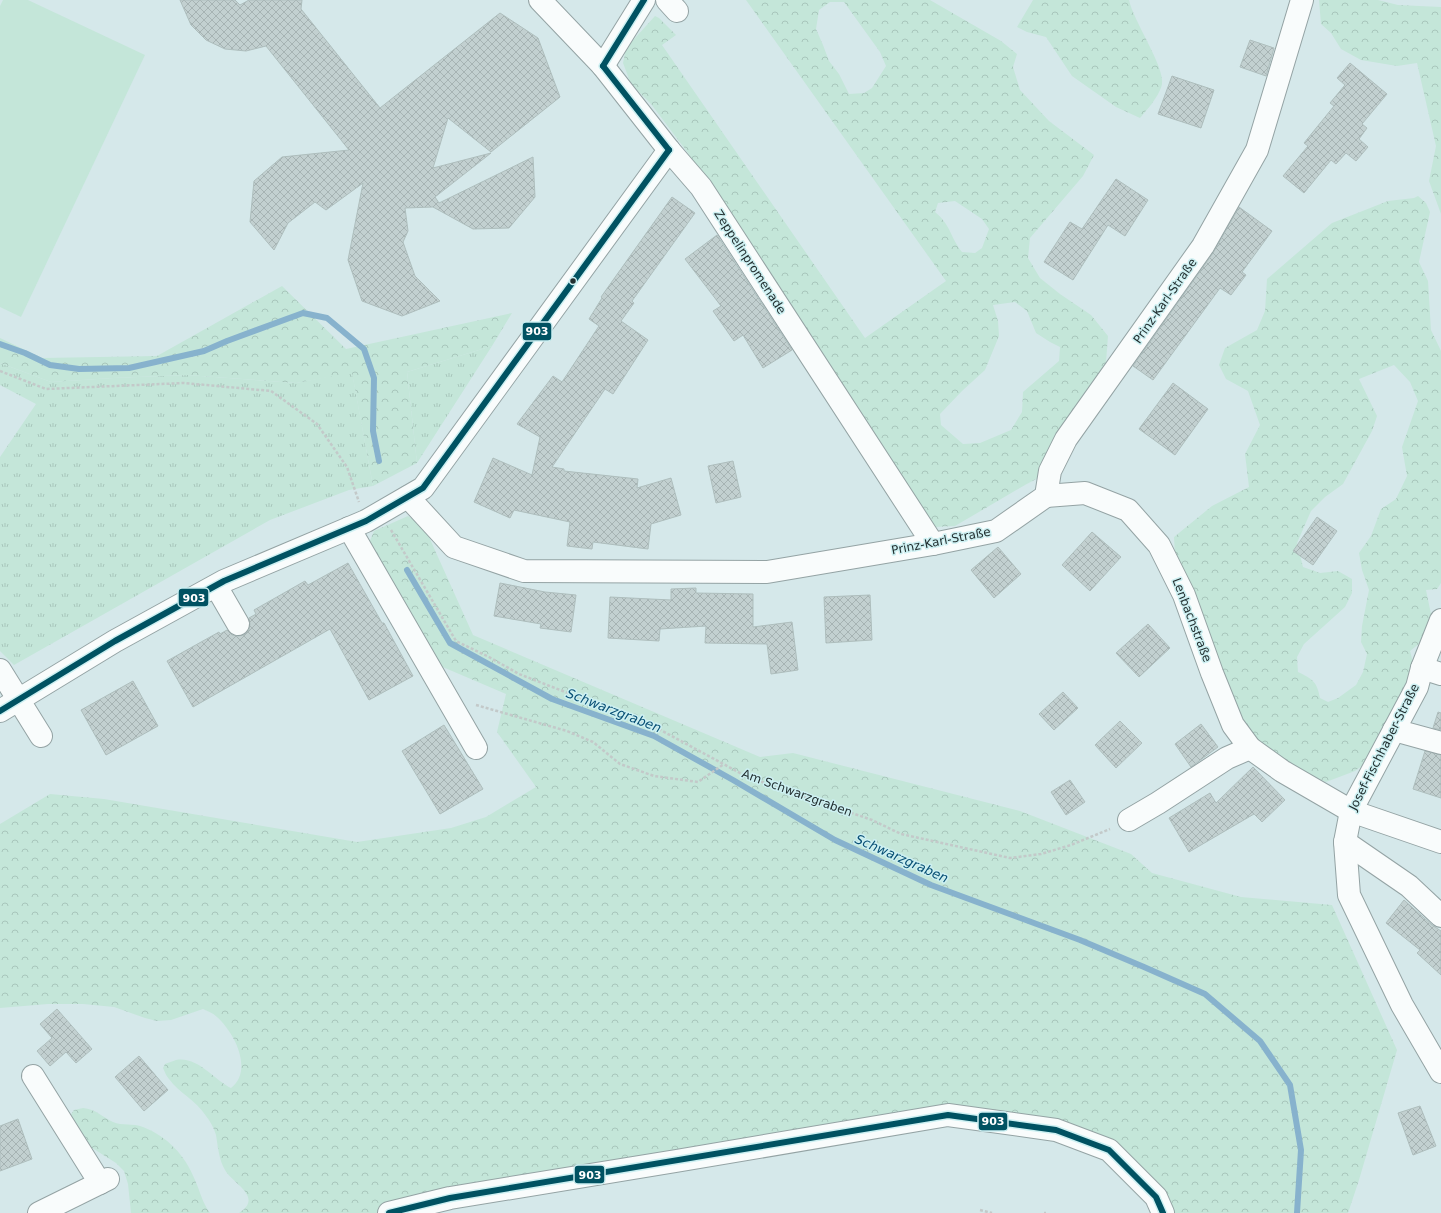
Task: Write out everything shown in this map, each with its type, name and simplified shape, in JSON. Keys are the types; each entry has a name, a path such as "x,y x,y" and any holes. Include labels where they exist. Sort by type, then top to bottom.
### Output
{"street":[{"name":"Zeppelinpromenade","path":"540,0 603,66 669,150 701,187 933,544"},
{"path":"603,66 644,0"},
{"name":"Prinz-Karl-Straße","path":"408,497 454,547 524,571 767,572 933,544 996,531 1046,496 1050,471 1066,439 1203,246 1257,150 1302,0"},
{"path":"0,711 114,641 224,581 357,525 423,488 669,150"},
{"name":"Lenbachstraße","path":"1046,496 1085,493 1128,510 1159,545 1184,595 1212,673 1233,725 1250,748 1282,771 1351,811 1441,842"},
{"path":"357,525 447,697 476,748"},
{"path":"216,586 238,624"},
{"name":"Josef-Fischhaber-Straße","path":"1441,620 1431,671 1417,687 1351,811 1345,842 1349,895 1402,1005 1441,1072"},
{"path":"0,670 19,698 41,736"},
{"path":"1394,730 1441,743"},
{"path":"1129,820 1227,758 1250,748"},
{"path":"1345,842 1409,886 1441,916"},
{"path":"33,1076 104,1181 39,1213"},
{"path":"390,1213 450,1198 948,1115 1056,1130 1109,1150 1156,1197 1163,1213"}],"path":[{"path":"0,371 46,388 184,383 271,391 317,424 347,467 357,525"},
{"name":"Am Schwarzgraben","path":"395,538 456,641 519,674 655,727 724,764 770,786 872,820 901,834 1010,858 1041,854 1100,834 1129,820"},
{"path":"447,697 567,731 593,742 620,764 654,776 698,782 724,764"},
{"path":"980,1210 992,1213"}],"green space":[{"path":"3,0 28,0 145,55 21,317 0,307 0,6"},
{"path":"746,0 930,0 1001,41 1017,54 1013,67 1020,90 1049,121 1094,155 1083,176 1030,238 1028,258 1040,278 1060,294 1091,315 1108,336 1106,362 1040,477 955,526 935,527 707,187 688,153 651,104 631,84 623,63 626,48 655,16 659,18 676,35 662,45 865,338 946,281","holes":["830,2 844,2 880,52 886,66 872,88 864,93 849,94 839,74 829,61 816,29 819,10","955,201 982,219 989,229 982,248 975,253 962,252 947,226 935,212 938,203","1015,302 1027,311 1036,333 1060,347 1059,361 1023,392 1022,412 1011,430 980,443 963,444 941,425 940,414 985,370 999,336 998,321 993,305"]},
{"path":"1033,0 1129,0 1162,76 1162,84 1159,93 1140,118 1116,107 1072,76 1046,37 1027,32 1017,27"},
{"path":"1319,0 1378,0 1398,5 1441,7 1441,214 1429,181 1436,146 1417,63 1397,66 1361,60 1341,49 1331,33 1321,24"},
{"path":"1418,196 1426,203 1430,212 1419,262 1428,281 1431,330 1441,351 1441,583 1437,589 1426,590 1431,614 1425,639 1410,651 1414,666 1401,702 1375,756 1355,771 1326,782 1286,766 1241,725 1175,556 1174,537 1212,506 1249,487 1245,454 1260,425 1248,391 1226,379 1219,365 1225,348 1257,330 1265,311 1267,279 1332,223 1388,201 1414,198","holes":["1394,365 1410,382 1418,401 1402,447 1407,476 1396,499 1381,509 1371,536 1359,553 1362,570 1369,590 1362,626 1361,642 1367,654 1363,672 1356,685 1338,698 1328,702 1320,698 1314,682 1298,672 1297,657 1304,644 1345,607 1352,593 1352,579 1338,571 1320,573 1303,567 1297,543 1311,511 1325,497 1343,484 1372,431 1377,416 1359,379"]},
{"path":"282,286 346,349 512,313 492,346 407,372 417,463 373,486 352,373 296,383 187,375 51,382 0,363 0,338 42,358 157,356"},
{"path":"492,346 417,463 407,372"},
{"path":"0,363 51,382 187,375 296,383 352,372 373,486 349,490 270,520 14,665 0,651 0,457 36,404 0,385"},
{"path":"408,516 425,528 473,635 760,757 793,753 1020,811 1131,854 1152,873 1241,897 1332,905 1397,1050 1348,1213 1163,1213 1109,1150 959,1117 389,1213 239,1213 246,1207 248,1196 225,1170 221,1162 216,1135 212,1125 202,1110 173,1084 167,1077 163,1068 165,1064 176,1060 191,1062 199,1065 231,1088 238,1080 241,1071 239,1051 230,1032 212,1013 203,1009 171,1020 157,1021 114,1007 83,1004 48,1004 0,1008 0,824 50,794 104,799 357,842 451,828 486,817 536,787 497,732 506,694 438,665 369,543 374,531"},
{"path":"83,1108 95,1112 116,1123 143,1127 152,1131 168,1142 181,1155 191,1171 205,1205 210,1213 131,1213 128,1184 124,1171 116,1163 89,1146 70,1116 74,1110"}],"building":[{"path":"180,0 235,0 240,5 249,0 302,0 301,9 380,108 500,13 538,38 560,97 491,152 448,118 433,168 491,153 435,197 439,203 533,157 535,197 509,228 473,229 433,207 405,208 408,231 403,242 415,276 440,301 402,316 362,301 348,260 363,183 326,210 315,202 288,223 274,250 250,222 254,181 282,157 349,150 266,46 246,51 225,49 206,40 191,25"},
{"path":"1250,40 1274,48 1266,76 1240,67"},
{"path":"1350,63 1387,94 1362,124 1367,128 1359,139 1368,147 1356,161 1346,153 1336,164 1331,160 1304,193 1283,176 1308,146 1304,143 1334,106 1330,103 1345,85 1337,78"},
{"path":"1172,76 1214,90 1201,128 1158,114"},
{"path":"1116,179 1148,200 1125,236 1108,225 1073,280 1044,262 1070,222 1082,229"},
{"path":"672,197 695,213 632,301 634,303 621,321 648,340 613,394 605,389 552,467 564,469 564,471 638,479 637,488 671,478 681,515 651,524 648,549 593,542 592,549 567,546 570,522 514,510 510,518 474,502 493,458 532,475 540,437 517,424 553,376 562,382 599,326 589,319 602,298 601,297"},
{"path":"1239,207 1272,231 1242,272 1246,275 1231,295 1220,288 1153,380 1133,366 1213,253"},
{"path":"717,235 792,350 763,368 743,335 734,341 713,311 721,306 685,259"},
{"path":"1173,383 1208,409 1175,455 1139,429"},
{"path":"733,461 741,497 716,503 708,466"},
{"path":"1317,517 1337,531 1313,565 1293,551"},
{"path":"1092,532 1121,557 1090,591 1062,565"},
{"path":"998,547 1021,574 994,598 971,570"},
{"path":"348,563 382,623 384,623 413,676 369,700 330,629 193,707 167,661 219,632 220,634 227,630 232,635 244,635 249,630 249,618 256,614 254,610 305,581 308,585"},
{"path":"500,583 545,592 576,595 571,632 540,628 541,624 494,616"},
{"path":"696,588 696,593 753,594 753,627 792,622 798,670 771,674 767,644 705,643 706,626 660,629 659,641 608,638 610,597 671,600 671,589"},
{"path":"870,595 872,640 826,643 824,597"},
{"path":"1148,624 1170,648 1139,677 1116,653"},
{"path":"133,681 158,726 106,755 81,710"},
{"path":"1063,692 1078,708 1054,730 1039,714"},
{"path":"1438,712 1441,713 1441,730 1433,728"},
{"path":"1120,721 1142,743 1116,768 1095,745"},
{"path":"1201,724 1218,747 1191,767 1175,744"},
{"path":"444,725 483,789 440,814 402,751"},
{"path":"1425,751 1441,755 1441,798 1413,789"},
{"path":"1253,767 1285,800 1262,822 1254,814 1189,852 1169,818 1210,793 1216,803"},
{"path":"1070,780 1085,802 1066,815 1051,792"},
{"path":"1404,900 1441,931 1441,975 1417,953 1420,950 1386,923"},
{"path":"57,1009 92,1049 76,1063 66,1052 50,1066 37,1051 52,1038 40,1024"},
{"path":"139,1056 168,1090 144,1111 115,1077"},
{"path":"1420,1106 1436,1146 1413,1155 1398,1113"},
{"path":"18,1119 32,1159 0,1171 0,1126"}],"waterway":[{"path":"0,344 25,353 50,365 79,369 129,368 204,351 303,313 327,318 364,349 374,378 373,431 379,461"},
{"name":"Schwarzgraben","path":"407,570 450,643 552,699 654,736 733,780 835,840 931,885 1080,940 1205,994 1260,1041 1290,1085 1301,1150 1297,1213"}],"transit line":[{"name":"903","path":"603,66 644,0"},
{"name":"903","path":"603,66 669,150"},
{"name":"903","path":"0,711 115,641 224,581 366,521 423,488 669,150"},
{"name":"903","path":"389,1213 450,1198 948,1115 1056,1130 1109,1150 1156,1197 1163,1213"}]}
